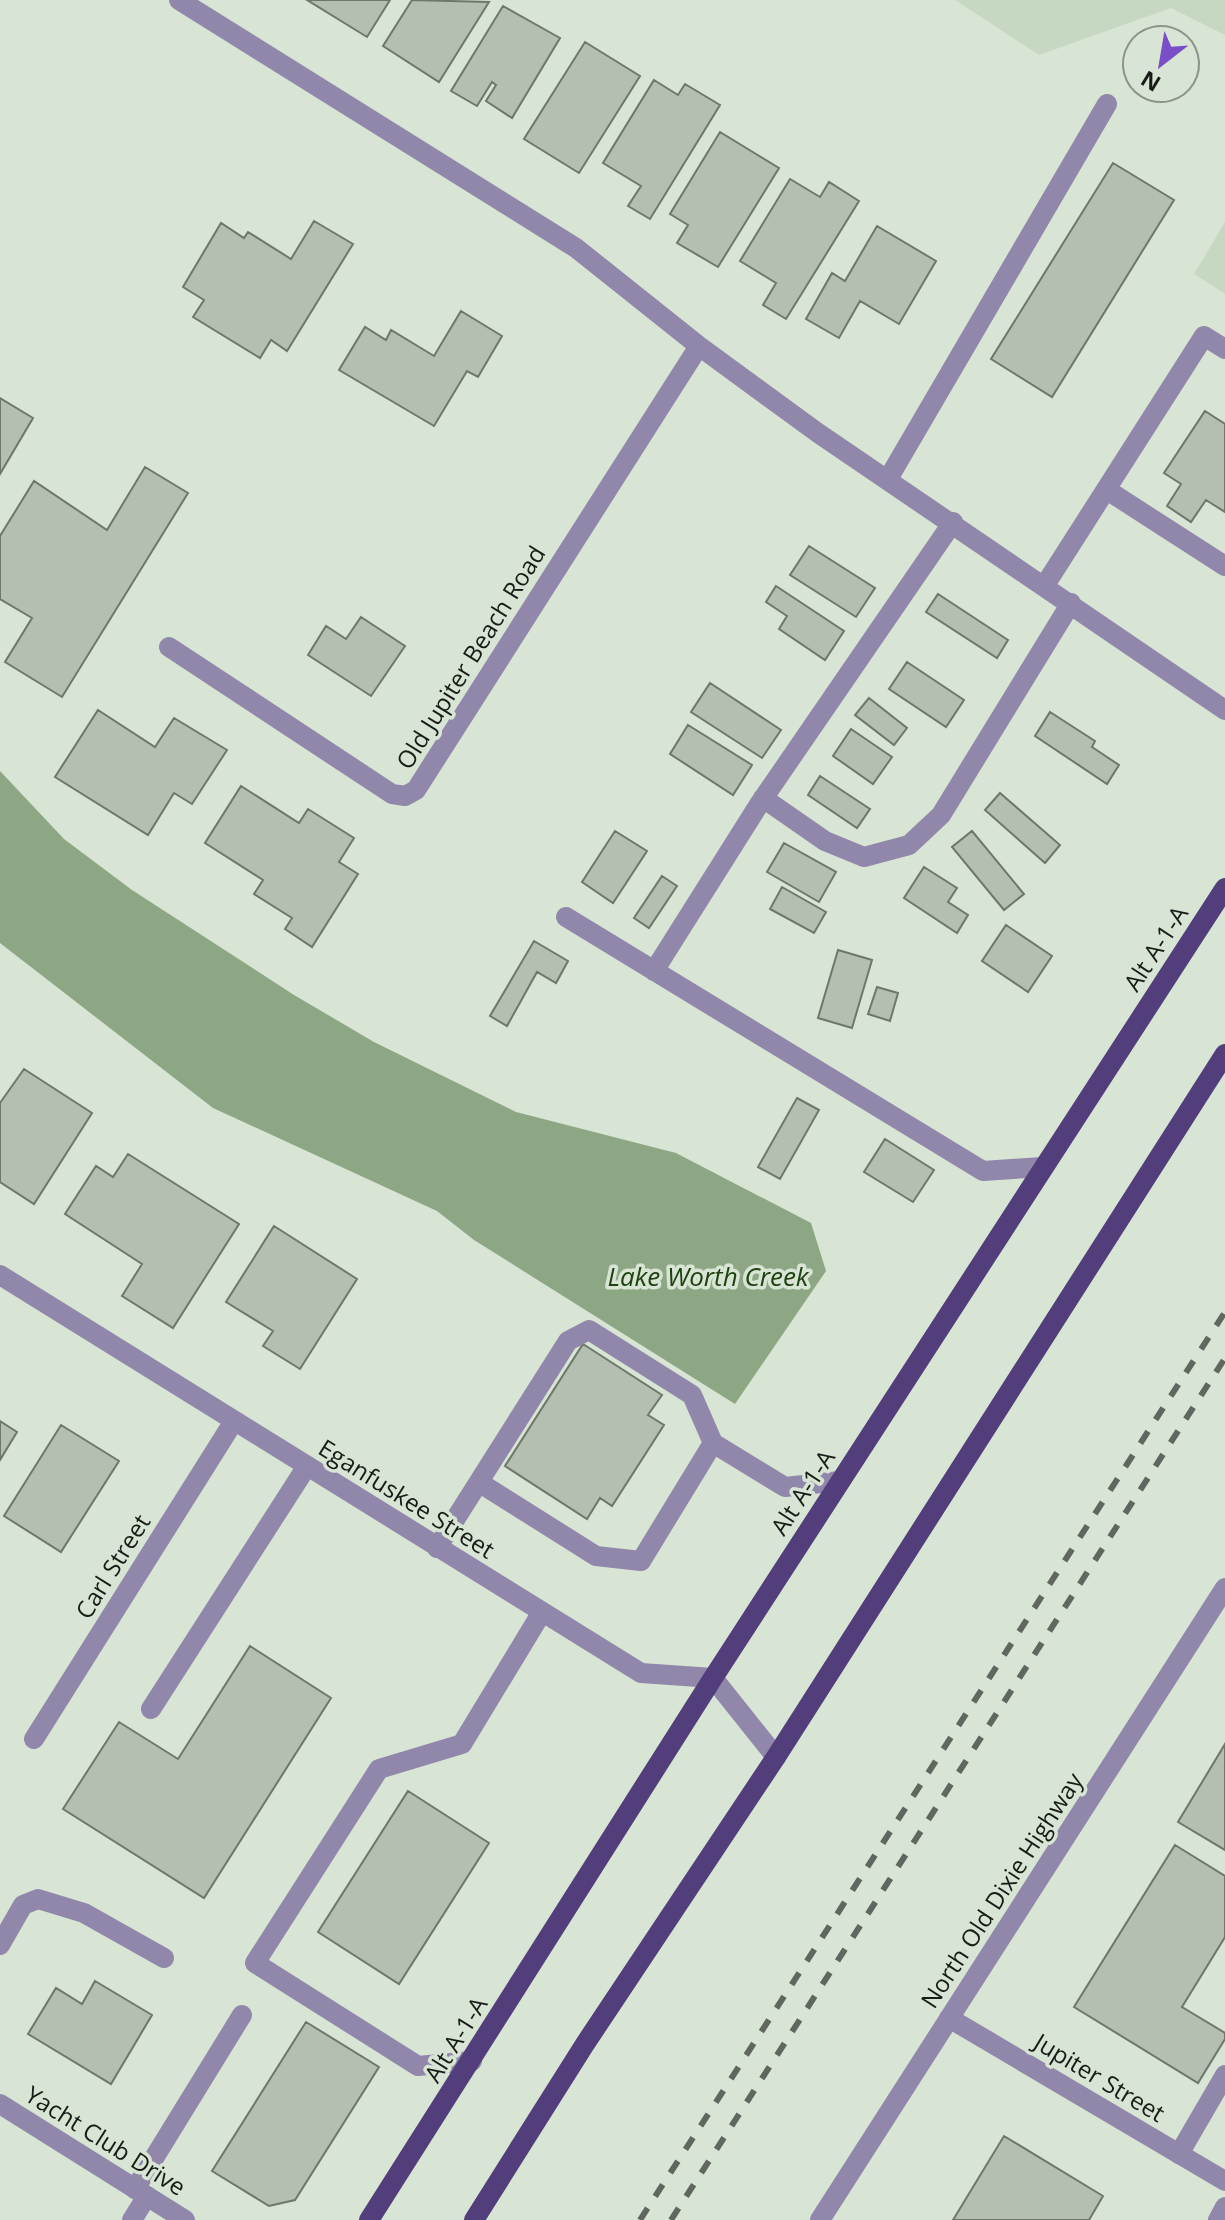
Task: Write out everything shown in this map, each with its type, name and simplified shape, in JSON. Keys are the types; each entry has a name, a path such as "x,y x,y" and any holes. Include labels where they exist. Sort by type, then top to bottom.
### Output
{"main road":[{"name":"Alt A-1-A","path":"369,2220 713,1678 1225,888"},
{"path":"474,2220 585,2044 776,1757 1225,1054"}],"street":[{"path":"179,0 576,248 699,346 1225,710"},
{"path":"888,479 1107,104"},
{"path":"1045,585 1204,336 1225,349"},
{"name":"Old Jupiter Beach Road","path":"169,647 392,794 405,796 416,790 699,346"},
{"path":"1107,490 1225,566"},
{"path":"654,971 763,798 953,522"},
{"path":"763,798 825,841 864,857 909,845 941,815 1071,603"},
{"path":"566,917 983,1171 1042,1167"},
{"name":"Eganfuskee Street","path":"0,1275 641,1673 713,1678"},
{"path":"437,1548 568,1341 589,1330 692,1395 713,1443 785,1487 840,1481"},
{"name":"Carl Street","path":"34,1739 234,1421"},
{"path":"480,1483 596,1556 641,1561 713,1443"},
{"path":"151,1709 307,1466"},
{"name":"North Old Dixie Highway","path":"820,2220 1225,1590"},
{"path":"472,2061 418,2066 255,1963 379,1769 462,1744 542,1612"},
{"path":"713,1678 776,1757"},
{"path":"0,1945 23,1905 38,1899 84,1913 164,1958"},
{"path":"132,2220 141,2192 242,2015"},
{"name":"Jupiter Street","path":"949,2018 1225,2181"},
{"path":"1179,2154 1225,2075"},
{"name":"Yacht Club Drive","path":"0,2104 185,2220"},
{"path":"1218,2220 1225,2207"}],"shaded area":[{"path":"955,0 1225,0 1225,35 1171,8 1039,55"},
{"path":"1225,222 1225,294 1194,274"}],"water":[{"name":"Lake Worth Creek","path":"0,771 64,839 132,890 294,995 374,1042 516,1112 676,1153 811,1223 826,1271 735,1404 474,1240 437,1211 213,1108 0,943"}],"building":[{"path":"307,0 390,0 367,37"},
{"path":"412,0 489,2 439,82 383,46"},
{"path":"503,6 560,38 512,118 486,101 496,85 492,82 477,106 451,91"},
{"path":"585,42 640,76 579,173 524,139"},
{"path":"654,80 678,95 685,84 720,105 650,219 628,206 641,186 603,163"},
{"path":"720,132 779,168 718,267 677,243 688,225 670,214"},
{"path":"1113,163 1174,200 1052,397 991,359"},
{"path":"790,179 820,197 829,182 859,201 786,319 763,305 776,283 740,261"},
{"path":"314,221 353,244 287,351 271,340 260,358 193,317 204,300 183,287 221,223 244,238 248,232 291,259"},
{"path":"877,226 936,261 899,324 860,301 839,338 806,319 832,273 845,281"},
{"path":"461,311 502,336 478,377 467,371 434,426 339,370 365,327 386,340 391,330 434,356"},
{"path":"0,398 33,418 0,474"},
{"path":"1205,411 1225,424 1225,512 1206,500 1191,522 1167,506 1181,484 1164,473"},
{"path":"145,467 188,493 62,697 5,662 32,618 0,599 0,536 34,481 107,530"},
{"path":"809,546 875,588 856,617 790,575"},
{"path":"776,586 844,631 825,660 779,629 787,616 766,602"},
{"path":"938,594 1008,640 997,658 926,612"},
{"path":"361,617 405,646 371,696 308,655 326,626 346,639"},
{"path":"907,662 964,700 946,727 889,689"},
{"path":"710,683 781,730 762,758 691,712"},
{"path":"869,698 907,728 894,745 855,715"},
{"path":"98,710 155,747 174,718 227,750 192,804 174,793 148,835 55,777"},
{"path":"1050,712 1095,741 1092,747 1119,765 1107,784 1035,736"},
{"path":"688,725 752,765 733,795 670,754"},
{"path":"851,729 892,757 873,784 833,756"},
{"path":"820,776 870,809 857,828 808,795"},
{"path":"241,786 299,823 308,809 354,838 339,862 358,874 312,947 285,929 292,918 254,894 263,880 205,843"},
{"path":"1000,793 1060,845 1045,863 985,810"},
{"path":"615,831 647,851 613,903 582,882"},
{"path":"972,831 1024,894 1004,910 952,847"},
{"path":"784,843 836,872 819,902 767,872"},
{"path":"924,867 957,888 948,902 968,915 957,933 904,898"},
{"path":"662,876 677,886 649,928 634,918"},
{"path":"782,887 826,912 814,933 770,909"},
{"path":"1006,925 1052,956 1028,992 982,961"},
{"path":"534,941 568,961 556,983 537,972 507,1026 490,1016"},
{"path":"838,950 872,960 852,1028 818,1018"},
{"path":"877,987 898,993 890,1021 868,1014"},
{"path":"24,1069 92,1113 34,1204 0,1182 0,1103"},
{"path":"797,1098 819,1110 780,1179 758,1167"},
{"path":"885,1139 934,1170 913,1202 864,1172"},
{"path":"128,1154 239,1224 173,1328 122,1296 142,1264 65,1214 96,1166 113,1177"},
{"path":"274,1226 357,1279 300,1369 263,1346 273,1331 226,1302"},
{"path":"583,1344 662,1395 648,1415 664,1425 612,1506 600,1498 587,1519 505,1466"},
{"path":"0,1421 17,1432 0,1460"},
{"path":"61,1425 119,1461 61,1552 4,1516"},
{"path":"250,1646 331,1698 204,1898 63,1809 119,1722 178,1759"},
{"path":"1225,1744 1225,1850 1178,1822"},
{"path":"408,1791 489,1843 399,1984 318,1932"},
{"path":"1175,1845 1225,1876 1225,1937 1182,2007 1225,2033 1225,2039 1198,2083 1074,2007"},
{"path":"95,1981 152,2015 111,2084 28,2034 56,1988 82,2004"},
{"path":"306,2022 379,2067 295,2200 269,2206 212,2171"},
{"path":"1004,2136 1103,2196 1089,2220 953,2220"}],"railway":[{"path":"640,2220 1225,1312"},
{"path":"671,2220 1225,1358"}]}
